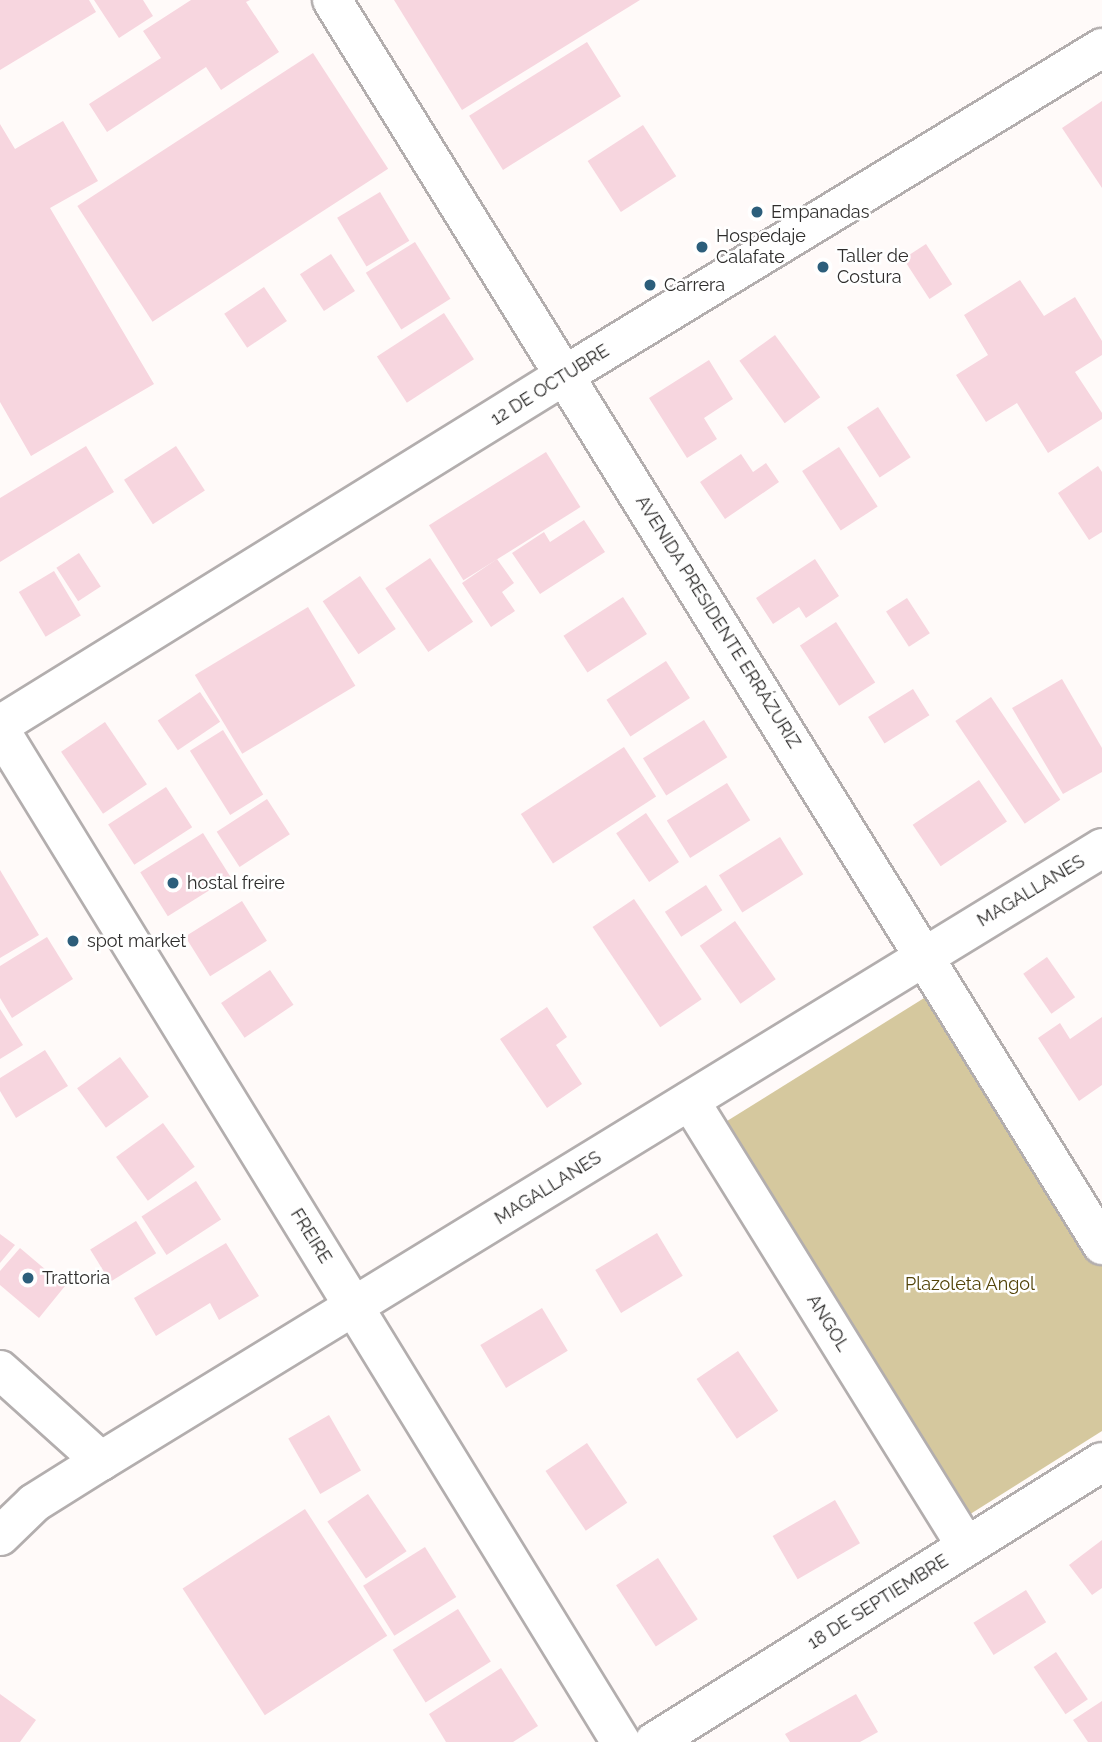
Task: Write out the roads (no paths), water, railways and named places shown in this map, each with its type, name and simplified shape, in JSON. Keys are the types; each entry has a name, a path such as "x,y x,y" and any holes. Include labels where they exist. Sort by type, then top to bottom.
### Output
{"street":[{"name":"AVENIDA PRESIDENTE ERRÁZURIZ","path":"332,0 1102,1245"},
{"name":"12 DE OCTUBRE","path":"0,728 565,375 1102,48"},
{"name":"FREIRE","path":"0,728 354,1307 608,1738"},
{"name":"MAGALLANES","path":"0,1536 34,1503 101,1461 1102,848"},
{"name":"ANGOL","path":"690,1101 966,1546"},
{"path":"0,1370 101,1461"},
{"name":"18 DE SEPTIEMBRE","path":"654,1742 1102,1462"}],"place":[{"name":"Empanadas","path":"757,212"},
{"name":"Hospedaje Calafate","path":"702,247"},
{"name":"Taller de Costura","path":"823,267"},
{"name":"Carrera","path":"650,285"},
{"name":"hostal freire","path":"173,883"},
{"name":"spot market","path":"73,941"},
{"name":"Trattoria","path":"28,1278"}],"park label":[{"name":"Plazoleta Angol","path":"970,1284"}]}
